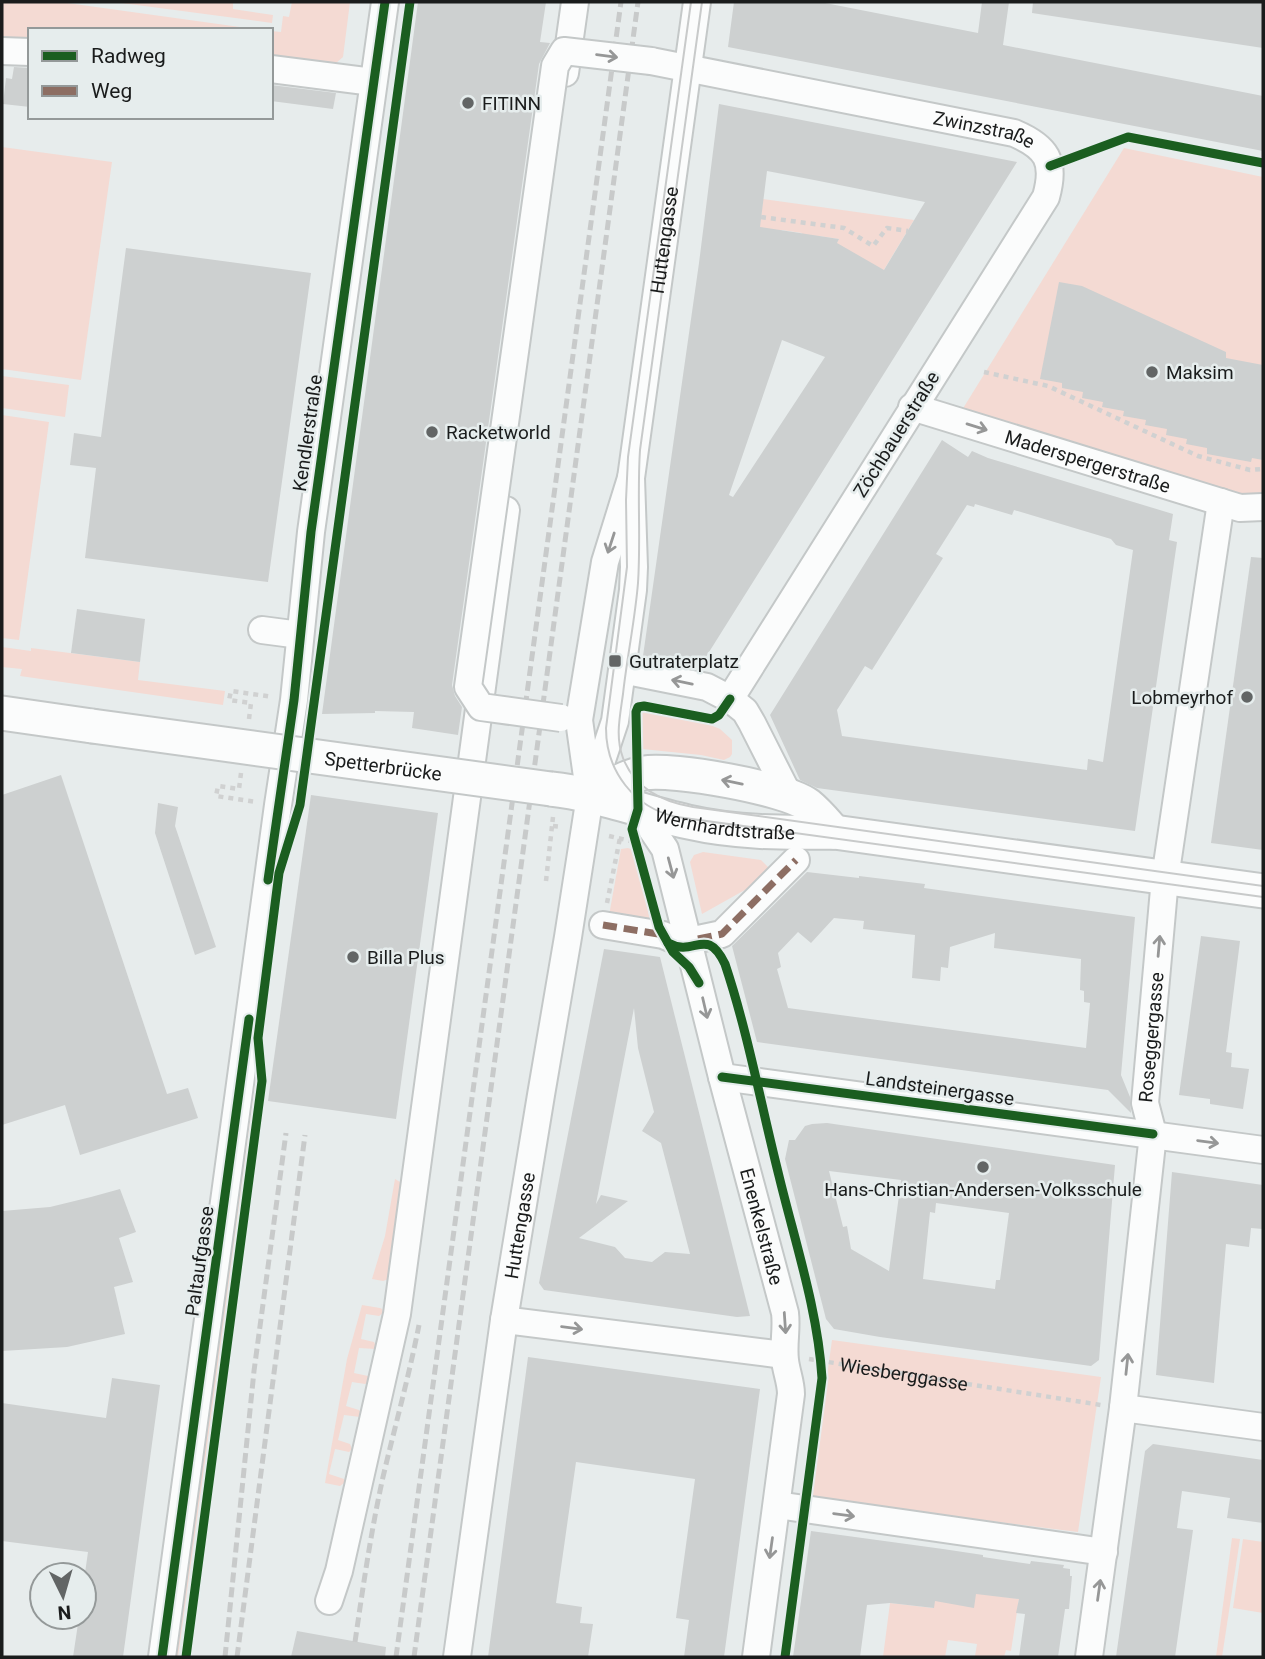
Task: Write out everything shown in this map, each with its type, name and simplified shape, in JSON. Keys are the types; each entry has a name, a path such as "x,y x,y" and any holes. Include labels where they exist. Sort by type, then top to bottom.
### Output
{"main road":[{"name":"Spetterbrücke","path":"2,713 590,796"},
{"name":"Wernhardtstraße","path":"590,796 647,772 726,780 789,796 807,804 834,832"},
{"name":"Wernhardtstraße","path":"590,796 691,823 774,833 834,832 1263,891"}],"street":[{"name":"Kendlerstraße","path":"270,869 294,700 312,532 385,2"},
{"path":"329,1601 339,1572 397,1314 575,2"},
{"name":"Huttengasse","path":"590,796 570,719 605,562 631,478 697,2"},
{"path":"2,51 28,51"},
{"name":"Zwinzstraße","path":"570,719 481,707 468,687 555,66 564,51 651,61 1014,133 1032,141 1045,153 1050,166"},
{"path":"273,69 373,82"},
{"name":"Zöchbauerstraße","path":"730,699 1046,197 1050,166"},
{"name":"Maderspergerstraße","path":"912,407 1240,508 1263,507"},
{"name":"Huttengasse","path":"457,1657 504,1320 590,796 615,721 633,590 631,478"},
{"name":"Roseggergasse","path":"1089,1657 1122,1408 1153,1135 1144,1103 1165,878 1221,502"},
{"path":"262,630 300,635"},
{"path":"622,670 707,687 730,699 745,711 789,796"},
{"name":"Enenkelstraße","path":"638,809 666,849 787,1324 784,1355 791,1394 756,1657"},
{"path":"603,925 663,934 673,939 689,941 722,934 796,860"},
{"name":"Paltaufgasse","path":"162,1657 270,869"},
{"name":"Landsteinergasse","path":"722,1077 1263,1150"},
{"path":"504,1320 784,1355"},
{"path":"1122,1408 1263,1427"},
{"path":"777,1505 1104,1552"}],"path":[{"path":"761,217 844,228 873,246 887,228 908,231"},
{"path":"984,372 1048,386 1198,456 1250,470 1263,469"},
{"path":"251,703 229,700 231,691 252,694"},
{"path":"239,789 218,786 216,796 278,805"},
{"path":"638,809 632,830 639,854"},
{"path":"546,881 552,826"},
{"path":"603,925 620,838"},
{"path":"819,1350 821,1365"}],"shaded area":[{"path":"2,2 60,2 247,28 28,28 28,46 2,45"},
{"path":"114,2 233,2 233,9 273,15 272,23"},
{"path":"292,2 350,2 343,57 329,69 273,61 273,31 281,32 283,16 289,17"},
{"path":"2,147 112,162 81,380 2,369"},
{"path":"1124,148 1263,177 1263,495 1244,496 962,410"},
{"path":"763,199 914,220 859,311 827,261 839,239 819,236 813,256 799,255 802,233 782,230 757,251"},
{"path":"2,376 69,385 65,417 2,408"},
{"path":"2,415 49,422 19,640 2,638"},
{"path":"2,647 31,651 31,648 140,662 138,680 225,691 223,705 20,676 22,669 2,667"},
{"path":"645,710 720,729 732,740 732,754 724,760 642,749 639,740 640,713"},
{"path":"621,849 636,851 651,926 608,921"},
{"path":"703,852 761,860 769,868 768,877 702,914 690,862 694,855"},
{"path":"255,1062 257,1085 178,1657 168,1657"},
{"path":"395,1179 400,1182 401,1188 389,1279 383,1281 372,1279 385,1236"},
{"path":"362,1305 380,1308 383,1313 379,1316 366,1314 361,1339 374,1342 376,1346 375,1349 359,1348 354,1373 368,1376 369,1382 352,1382 346,1406 361,1413 360,1417 344,1415 338,1440 350,1444 352,1449 349,1452 335,1449 329,1474 344,1479 340,1486 325,1483 347,1359"},
{"path":"832,1340 1101,1377 1078,1532 810,1498"},
{"path":"1232,1538 1240,1539 1222,1657 1216,1657"},
{"path":"1243,1539 1263,1542 1263,1613 1233,1608"},
{"path":"937,1588 1019,1599 1011,1651 1006,1650 1004,1657 975,1656 977,1644 948,1640 945,1657 883,1657 890,1603 933,1608"}],"building":[{"name":"Racketworld","path":"418,2 546,2 540,42 550,43 539,64 452,685 462,707 458,735 412,728 414,712 322,714"},
{"path":"734,2 820,2 978,33 982,2 1009,2 1003,45 1263,96 1263,151 728,47"},
{"path":"1033,2 1263,2 1263,48 1032,13"},
{"path":"14,67 28,68 28,107 3,104 6,78 12,79"},
{"path":"273,85 336,93 333,109 273,101"},
{"path":"719,104 1017,162 699,668 643,656","holes":["767,171 809,179 925,202 884,270 837,243 839,239 760,227","782,340 825,357 733,497 729,495"]},
{"path":"126,248 311,273 268,582 85,558 96,468 70,465 74,433 101,437"},
{"name":"Maksim","path":"1059,282 1082,286 1226,352 1226,358 1263,365 1263,460 1252,458 1251,462 1207,454 1207,448 1186,444 1187,439 1166,435 1167,429 1145,425 1146,420 1123,416 1124,411 1102,407 1103,402 1082,398 1083,392 1062,388 1062,383 1040,379"},
{"path":"942,440 968,457 972,451 1173,514 1169,540 1177,542 1135,831 817,788 800,780 770,715","holes":["975,504 1012,515 1014,510 1111,539 1116,545 1133,550 1103,762 1088,759 1087,770 842,736 837,710 865,666 872,670 943,558 936,554 967,505 974,507"]},
{"name":"Lobmeyrhof","path":"1251,557 1263,558 1263,850 1211,843"},
{"path":"77,609 145,619 140,662 71,653"},
{"path":"61,775 167,1094 188,1088 198,1118 80,1155 65,1105 2,1125 2,795"},
{"name":"Billa Plus","path":"311,795 438,813 396,1119 268,1101"},
{"path":"158,803 178,807 175,826 216,947 195,955 155,833"},
{"path":"807,872 925,884 924,888 1135,917 1121,1075 1130,1097 1131,1113 1108,1090 757,1042 732,946","holes":["834,918 864,921 863,929 915,935 912,978 940,981 941,967 948,968 950,947 995,933 994,948 1081,959 1080,990 1084,991 1084,1002 1090,1003 1086,1048 788,1008 777,969 781,967 778,953 798,932 811,943"]},
{"path":"1201,936 1240,941 1226,1052 1232,1053 1231,1067 1249,1069 1243,1109 1210,1104 1210,1099 1179,1095"},
{"path":"604,949 660,957 750,1316 737,1317 544,1290 539,1283","holes":["634,1008 638,1048 654,1112 642,1131 661,1143 690,1254 665,1252 652,1262 625,1258 615,1247 579,1238 628,1201 601,1195 596,1204"]},
{"path":"827,1123 1115,1165 1099,1360 1091,1366 834,1329 826,1319 785,1159 789,1140 795,1140 805,1126","holes":["829,1171 901,1180 889,1271 851,1249 847,1226 843,1227","936,1203 1009,1213 1000,1280 996,1280 995,1289 923,1279 930,1212 935,1213"]},
{"path":"1172,1172 1263,1185 1263,1229 1251,1228 1249,1247 1226,1244 1214,1383 1156,1375"},
{"path":"120,1189 136,1232 119,1238 133,1282 114,1287 125,1334 67,1347 2,1351 2,1211 50,1207"},
{"path":"528,1357 760,1389 724,1657 684,1657 689,1620 676,1618 695,1479 576,1462 556,1603 582,1607 580,1623 593,1624 588,1657 488,1657"},
{"path":"112,1378 160,1385 123,1657 73,1657 77,1631 98,1631 98,1561 87,1561 88,1552 2,1541 2,1403 106,1418"},
{"path":"1153,1444 1263,1460 1263,1523 1227,1518 1230,1498 1182,1491 1177,1528 1193,1530 1175,1657 1116,1657 1145,1451"},
{"path":"811,1531 1030,1564 1031,1561 1064,1565 1063,1568 1070,1569 1072,1576 1069,1609 1065,1609 1058,1657 1019,1657 1025,1614 1016,1613 1019,1599 976,1594 974,1608 935,1601 934,1608 890,1603 867,1605 860,1657 793,1657"},
{"path":"297,1631 386,1647 385,1657 291,1657"}],"tram line":[{"path":"691,2 628,457 627,567 606,728 607,744 617,773 625,785 648,805 677,817 1263,897"},
{"path":"702,2 640,450 638,583 619,726 619,742 628,769 651,792 671,802 693,807 1263,886"}],"railway":[{"path":"396,1657 621,2"},
{"path":"414,1657 638,2"},
{"path":"225,1657 254,1371 286,1133"},
{"path":"237,1657 305,1135"},
{"path":"355,1642 383,1477 419,1325"}],"marked path":[{"path":"698,939 722,934 796,860"},
{"path":"603,925 664,935"}],"cycle path":[{"path":"268,880 294,700 311,532 385,2"},
{"path":"186,1657 262,1081 258,1038 279,873 300,805 410,2"},
{"path":"1050,166 1128,137 1263,163"},
{"path":"699,983 689,967 673,952 659,927 632,829 638,809 636,712 638,707 644,706 712,719 719,715 730,699"},
{"path":"668,943 677,947 700,944 712,946 725,964 747,1043 816,1327 822,1378 785,1657"},
{"path":"162,1657 249,1019"},
{"path":"722,1077 1153,1134"}],"place":[{"name":"FITINN","path":"468,103"},
{"name":"Maksim","path":"1152,372"},
{"name":"Racketworld","path":"432,432"},
{"name":"Gutraterplatz","path":"615,661"},
{"name":"Lobmeyrhof","path":"1247,697"},
{"name":"Billa Plus","path":"353,957"},
{"name":"Hans-Christian-Andersen-Volksschule","path":"983,1167"}]}
